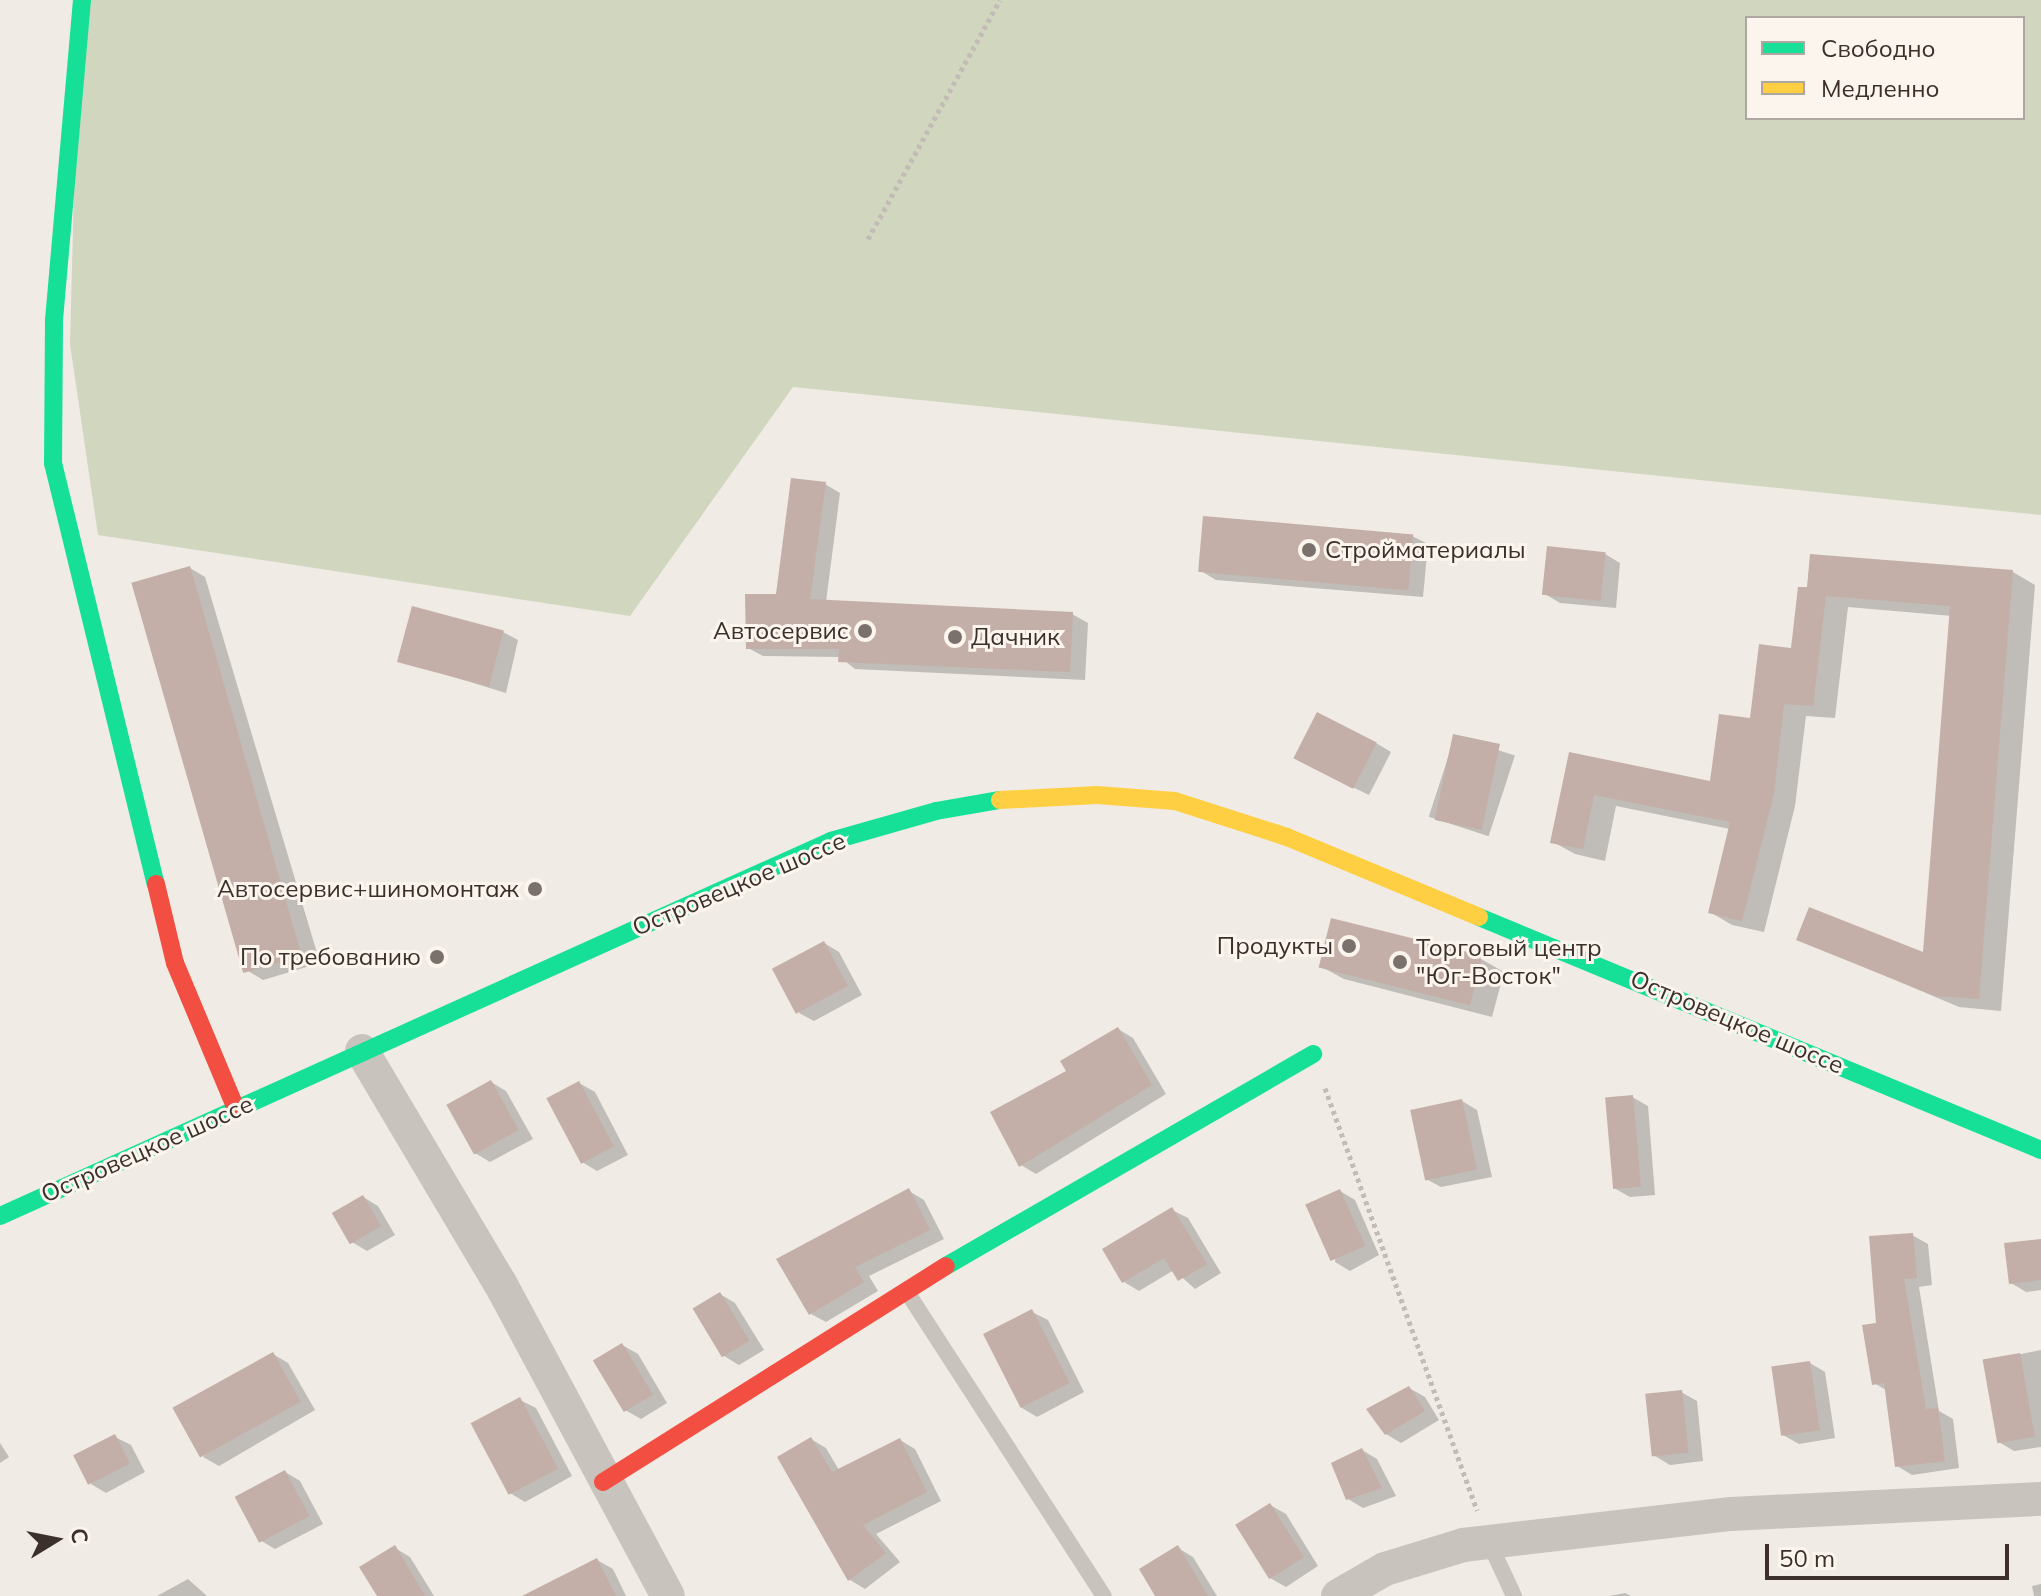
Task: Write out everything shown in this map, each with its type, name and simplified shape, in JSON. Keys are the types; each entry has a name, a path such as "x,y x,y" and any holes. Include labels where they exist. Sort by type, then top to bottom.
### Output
{"main road":[{"path":"82,0 54,322 53,463 175,963 236,1109"},
{"name":"Островецкое шоссе","path":"0,1216 831,841 936,811 1006,799 1097,795 1175,801 1287,837 2041,1150"},
{"path":"603,1482 906,1289 1313,1054"}],"street":[{"path":"362,1051 500,1283 603,1482 668,1596"},
{"path":"1338,1596 1385,1569 1463,1545 1731,1514 2041,1499"}],"lane":[{"path":"906,1289 1104,1596"},
{"path":"1489,1542 1514,1596"}],"path":[{"path":"868,239 1000,0"},
{"path":"1313,1054 1489,1542"}],"green space":[{"path":"79,0 2041,0 2041,515 793,387 630,616 98,535 70,344"}],"building":[{"name":"Дачник","path":"791,478 826,482 810,599 1073,612 1070,672 838,662 839,649 746,649 745,594 776,594"},
{"path":"1203,516 1413,534 1408,590 1198,572"},
{"path":"1547,546 1606,552 1601,601 1542,595"},
{"path":"1810,554 2013,570 1979,999 1935,996 1796,940 1809,907 1923,952 1950,606 1826,596 1813,706 1784,704 1774,793 1742,921 1708,913 1730,822 1594,795 1583,849 1550,843 1569,752 1710,781 1719,714 1750,718 1759,644 1791,648 1798,587 1807,587"},
{"path":"190,566 302,956 243,973 131,583"},
{"path":"412,606 504,631 489,687 397,662"},
{"path":"1317,712 1377,742 1353,789 1293,758"},
{"path":"1453,734 1500,744 1482,830 1435,820"},
{"name":"Торговый центр \"Юг-Восток\"","path":"1331,918 1482,956 1470,1005 1319,967"},
{"path":"824,941 848,986 796,1014 772,969"},
{"path":"1118,1027 1152,1085 1019,1167 990,1112 1066,1071 1060,1061"},
{"path":"491,1080 519,1130 474,1155 446,1105"},
{"path":"579,1081 614,1146 581,1164 546,1098"},
{"path":"1633,1095 1641,1187 1613,1189 1605,1097"},
{"path":"1462,1099 1477,1169 1425,1180 1410,1110"},
{"path":"909,1188 930,1230 855,1267 864,1282 809,1315 776,1259"},
{"path":"1340,1189 1365,1246 1331,1261 1305,1204"},
{"path":"363,1195 381,1226 350,1244 332,1213"},
{"path":"1172,1207 1207,1264 1178,1281 1164,1258 1122,1283 1102,1249"},
{"path":"1913,1233 1917,1278 1904,1279 1926,1409 1938,1408 1945,1461 1895,1467 1884,1383 1872,1385 1862,1325 1876,1323 1869,1236"},
{"path":"2041,1239 2041,1280 2009,1284 2004,1243"},
{"path":"720,1292 749,1341 722,1357 693,1308"},
{"path":"1032,1309 1070,1383 1021,1408 983,1334"},
{"path":"622,1343 653,1394 624,1412 593,1361"},
{"path":"273,1352 301,1402 200,1458 172,1408"},
{"path":"2020,1353 2035,1437 1997,1443 1983,1360"},
{"path":"1810,1361 1820,1430 1781,1436 1771,1366"},
{"path":"1409,1386 1425,1411 1385,1435 1366,1409"},
{"path":"1682,1390 1689,1453 1652,1457 1645,1394"},
{"path":"520,1397 558,1469 509,1495 471,1423"},
{"path":"115,1434 130,1463 88,1485 73,1455"},
{"path":"811,1437 832,1472 900,1438 927,1492 863,1525 886,1553 848,1581 777,1457"},
{"path":"1362,1448 1382,1488 1346,1500 1331,1463"},
{"path":"285,1470 309,1516 259,1543 235,1497"},
{"path":"1270,1503 1304,1557 1269,1579 1235,1525"},
{"path":"395,1545 425,1596 377,1596 359,1567"},
{"path":"1178,1545 1208,1596 1155,1596 1139,1569"},
{"path":"597,1558 616,1596 522,1596"}],"traffic: fast":[{"path":"82,0 54,322 53,463 156,884"},
{"path":"0,1216 831,841 936,811 1000,800"},
{"path":"1479,917 2041,1150"},
{"path":"946,1266 1313,1054"}],"traffic: slow":[{"path":"1000,800 1097,795 1175,801 1287,837 1479,917"}],"traffic: jam":[{"path":"156,884 175,963 236,1109"},
{"path":"603,1482 946,1266"}],"place":[{"name":"Стройматериалы","path":"1309,550"},
{"name":"Автосервис","path":"865,631"},
{"name":"Дачник","path":"955,637"},
{"name":"Автосервис+шиномонтаж","path":"535,889"},
{"name":"Продукты","path":"1349,946"},
{"name":"По требованию","path":"437,957"},
{"name":"Торговый центр \"Юг-Восток\"","path":"1400,962"}]}
